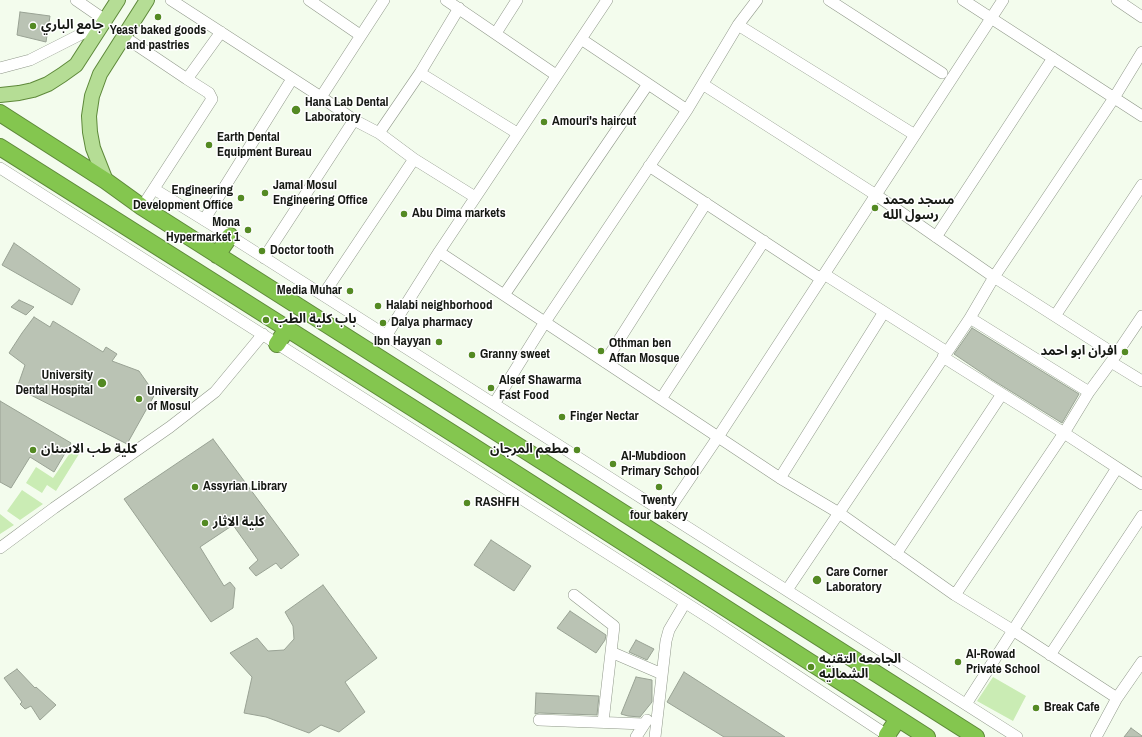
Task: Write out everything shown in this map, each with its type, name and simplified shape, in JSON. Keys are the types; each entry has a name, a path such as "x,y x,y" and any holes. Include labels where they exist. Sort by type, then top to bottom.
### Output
{"highway":[{"path":"0,114 106,181 142,207 976,737"},
{"path":"0,147 287,330 468,443 927,737"},
{"path":"218,255 230,236"},
{"path":"277,344 287,330"},
{"path":"468,443 482,424"},
{"path":"889,736 898,719"}],"main road":[{"path":"0,95 33,90 48,84 76,65 118,0"},
{"path":"106,181 93,148 90,132 89,116 92,96 100,74 147,0"}],"street":[{"path":"0,68 30,60 104,21 76,0"},
{"path":"171,0 354,120 379,132 414,159 475,197"},
{"path":"310,0 360,35"},
{"path":"321,97 384,0"},
{"path":"446,0 556,75"},
{"path":"496,33 517,0"},
{"path":"386,336 517,133 607,0"},
{"path":"494,404 544,322 687,110 704,84 738,25 757,0"},
{"path":"829,0 942,73"},
{"path":"963,0 1142,116"},
{"path":"666,514 823,277 1003,0"},
{"path":"1117,0 1142,17"},
{"path":"379,132 420,73 459,8"},
{"path":"738,25 915,135"},
{"path":"187,79 221,32"},
{"path":"123,36 209,93 212,99 142,207"},
{"path":"581,39 687,110"},
{"path":"787,590 970,318 994,277 1114,98 1142,52"},
{"path":"936,237 1053,58"},
{"path":"420,73 517,133"},
{"path":"204,220 292,79"},
{"path":"504,295 648,84"},
{"path":"704,84 876,195 994,277 1055,316 1142,381"},
{"path":"264,258 354,120"},
{"path":"323,295 414,159"},
{"path":"649,166 764,241 884,312 1002,394 1142,484"},
{"path":"0,168 685,603 889,736"},
{"path":"1055,316 1142,185"},
{"path":"154,189 1017,737"},
{"path":"605,362 706,203"},
{"path":"661,399 764,241"},
{"path":"439,252 780,478 839,513 955,595 1014,631 1117,698"},
{"path":"780,478 884,312"},
{"path":"955,595 1064,433 1089,392 1142,316"},
{"path":"970,318 1089,392"},
{"path":"0,548 54,508 170,427 215,392 263,334"},
{"path":"896,554 1002,394"},
{"path":"966,704 1117,468"},
{"path":"1050,655 1142,516"},
{"path":"574,595 614,626 603,722"},
{"path":"655,737 667,635 685,603"},
{"path":"611,652 662,674"},
{"path":"1096,737 1117,698 1142,662"},
{"path":"636,737 658,702"},
{"path":"539,720 644,724"}],"green space":[{"path":"72,450 79,454 56,491 47,485 42,493 26,483 36,467 53,478"},
{"path":"22,490 43,504 20,520 7,511"},
{"path":"0,514 14,525 0,534"},
{"path":"993,677 1026,696 1013,721 977,701"}],"building":[{"name":"جامع الباري","path":"20,12 50,16 46,42 17,35"},
{"path":"14,243 80,289 72,305 2,265"},
{"path":"19,300 34,307 26,315 11,307"},
{"path":"34,317 50,327 53,321 103,352 106,347 117,354 112,361 139,371 155,394 127,444 17,388 25,365 9,353"},
{"path":"972,328 1079,394 1062,423 954,354"},
{"name":"كلية طب الاسنان","path":"0,401 71,443 54,472 30,457 11,488 0,482"},
{"path":"213,439 299,555 281,569 276,563 256,576 249,568 258,560 233,525 200,547 224,586 230,582 235,588 233,608 211,622 124,499"},
{"path":"491,540 531,566 514,591 474,565"},
{"path":"323,585 377,658 345,682 365,712 339,732 321,725 309,733 266,717 244,713 252,677 230,653 257,638 268,651 284,650 294,639 293,626 285,612"},
{"path":"570,611 606,635 605,640 596,653 557,628"},
{"path":"636,640 654,649 647,660 629,652"},
{"path":"17,669 35,688 36,687 56,705 40,720 31,706 25,709 20,704 22,702 4,678"},
{"path":"684,672 785,737 724,737 667,702"},
{"path":"636,677 652,680 652,702 640,717 621,714"},
{"path":"536,693 599,696 597,715 535,714"},
{"path":"1131,728 1142,736 1142,737 1124,737"}],"place":[{"name":"Yeast baked goods and pastries","path":"158,17"},
{"name":"جامع الباري","path":"33,26"},
{"name":"Hana Lab Dental Laboratory","path":"296,110"},
{"name":"Amouri's haircut","path":"544,122"},
{"name":"Earth Dental Equipment Bureau","path":"209,145"},
{"name":"Jamal Mosul Engineering Office","path":"265,193"},
{"name":"Engineering Development Office","path":"241,198"},
{"name":"مسجد محمد رسول الله","path":"875,208"},
{"name":"Abu Dima markets","path":"404,214"},
{"name":"Mona Hypermarket 1","path":"248,230"},
{"name":"Doctor tooth","path":"262,251"},
{"name":"Media Muhar","path":"350,291"},
{"name":"Halabi neighborhood","path":"378,306"},
{"name":"باب كلية الطب","path":"266,320"},
{"name":"Dalya pharmacy","path":"383,323"},
{"name":"Ibn Hayyan","path":"439,342"},
{"name":"Othman ben Affan Mosque","path":"601,351"},
{"name":"افران ابو احمد","path":"1125,352"},
{"name":"Granny sweet","path":"472,355"},
{"name":"University Dental Hospital","path":"102,383"},
{"name":"Alsef Shawarma Fast Food","path":"491,388"},
{"name":"University of Mosul","path":"139,399"},
{"name":"Finger Nectar","path":"562,417"},
{"name":"كلية طب الاسنان","path":"33,450"},
{"name":"مطعم المرجان","path":"577,450"},
{"name":"Al-Mubdioon Primary School","path":"613,464"},
{"name":"Assyrian Library","path":"195,487"},
{"name":"Twenty four bakery","path":"659,487"},
{"name":"RASHFH","path":"467,503"},
{"name":"كلية الاثار","path":"205,523"},
{"name":"Care Corner Laboratory","path":"817,580"},
{"name":"Al-Rowad Private School","path":"958,662"},
{"name":"الجامعه التقنيه الشماليه","path":"811,667"},
{"name":"Break Cafe","path":"1036,708"}]}
